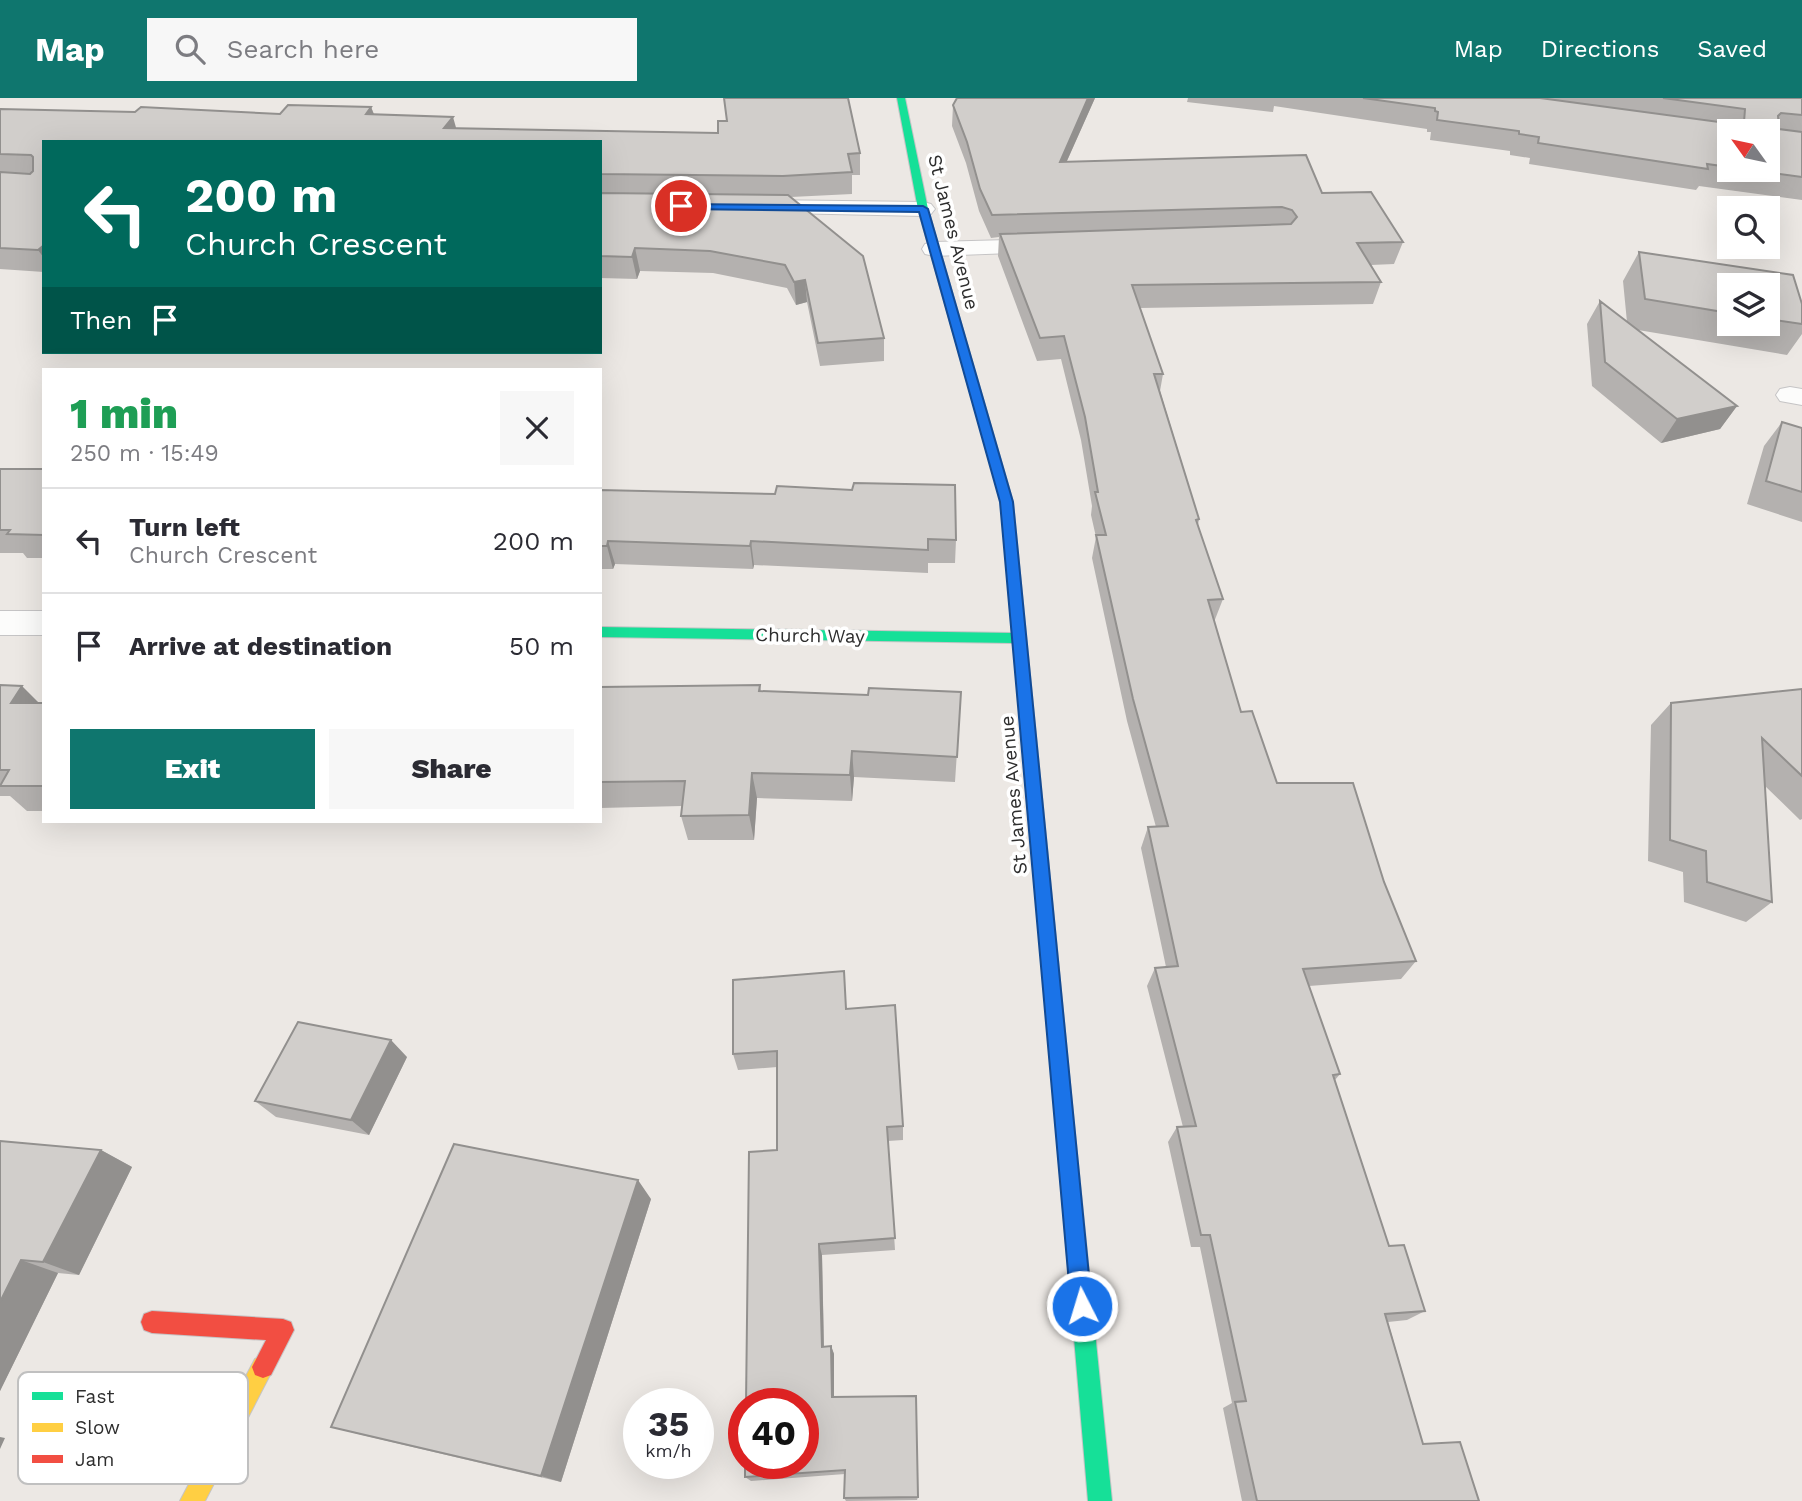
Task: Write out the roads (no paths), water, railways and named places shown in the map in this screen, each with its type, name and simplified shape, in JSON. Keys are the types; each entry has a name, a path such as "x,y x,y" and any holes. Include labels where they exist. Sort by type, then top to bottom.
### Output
{"street":[{"name":"St James Avenue","path":"901,98 923,209 1007,502 1100,1501"},
{"path":"735,207 923,209"},
{"path":"934,249 1071,245"},
{"path":"0,622 42,623"},
{"name":"Church Way","path":"602,632 1019,638"},
{"path":"152,1322 283,1330 248,1396"},
{"path":"192,1501 201,1484"}]}
